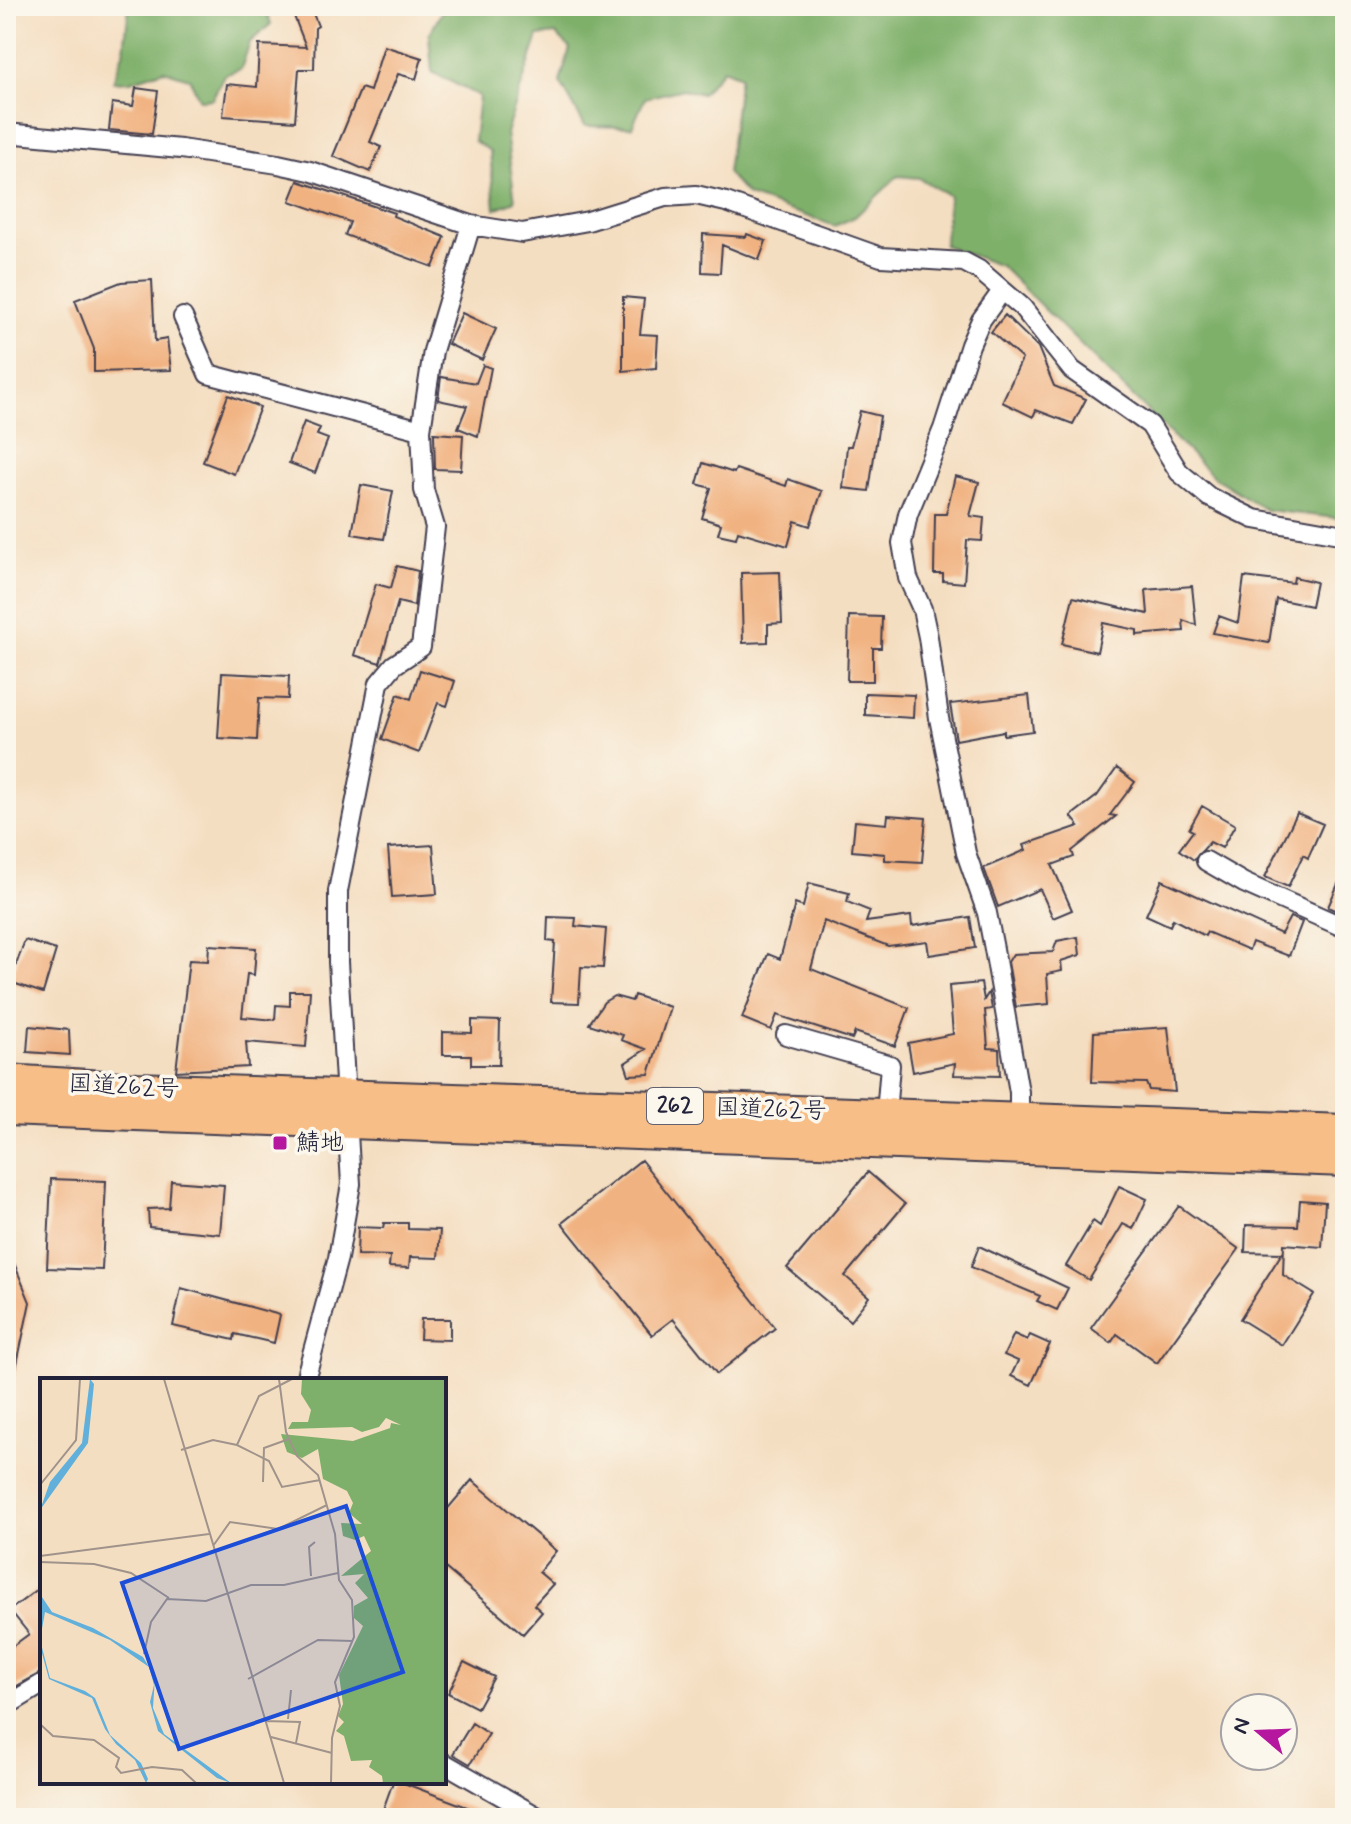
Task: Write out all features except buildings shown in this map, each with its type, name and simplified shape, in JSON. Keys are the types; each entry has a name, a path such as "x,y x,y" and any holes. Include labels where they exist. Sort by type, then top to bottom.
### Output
{"highway":[{"name":"国道262号","path":"6,1081 349,1108 1019,1133 1345,1131"},
{"name":"国道262号","path":"6,1109 349,1108 886,1114 1019,1133 1345,1160"}],"street":[{"path":"6,133 181,149 278,164 310,171 471,225 522,233 588,221 665,197 696,195 726,202 881,257 964,262 979,270 1022,307 1072,370 1150,425 1179,472 1209,497 1254,519 1345,535"},
{"path":"306,1378 338,1258 351,1184 349,1108 338,962 338,891 379,683 394,665 421,647 435,527 424,490 421,430 433,351 471,225"},
{"path":"1002,291 981,320 970,345 943,429 908,514 902,543 908,578 922,609 928,637 939,718 966,853 987,913 1019,1092 1019,1133"},
{"path":"183,317 208,374 421,430"},
{"path":"1206,861 1345,928"},
{"path":"786,1035 890,1065 886,1114"},
{"path":"6,1706 40,1685"},
{"path":"446,1764 540,1818"}],"green space":[{"path":"265,6 271,24 250,42 241,69 224,75 212,99 200,100 189,78 164,70 131,81 113,82 124,50 129,7"},
{"path":"445,6 1345,6 1345,519 1266,510 1214,477 1001,266 944,245 949,196 919,178 898,176 855,217 835,226 748,196 727,173 740,76 723,69 702,94 683,89 645,98 632,127 585,126 560,82 570,48 556,34 538,36 506,133 515,201 495,209 490,151 474,141 479,96 432,72 429,35"}],"place":[{"name":"鯖地","path":"280,1143"}]}
